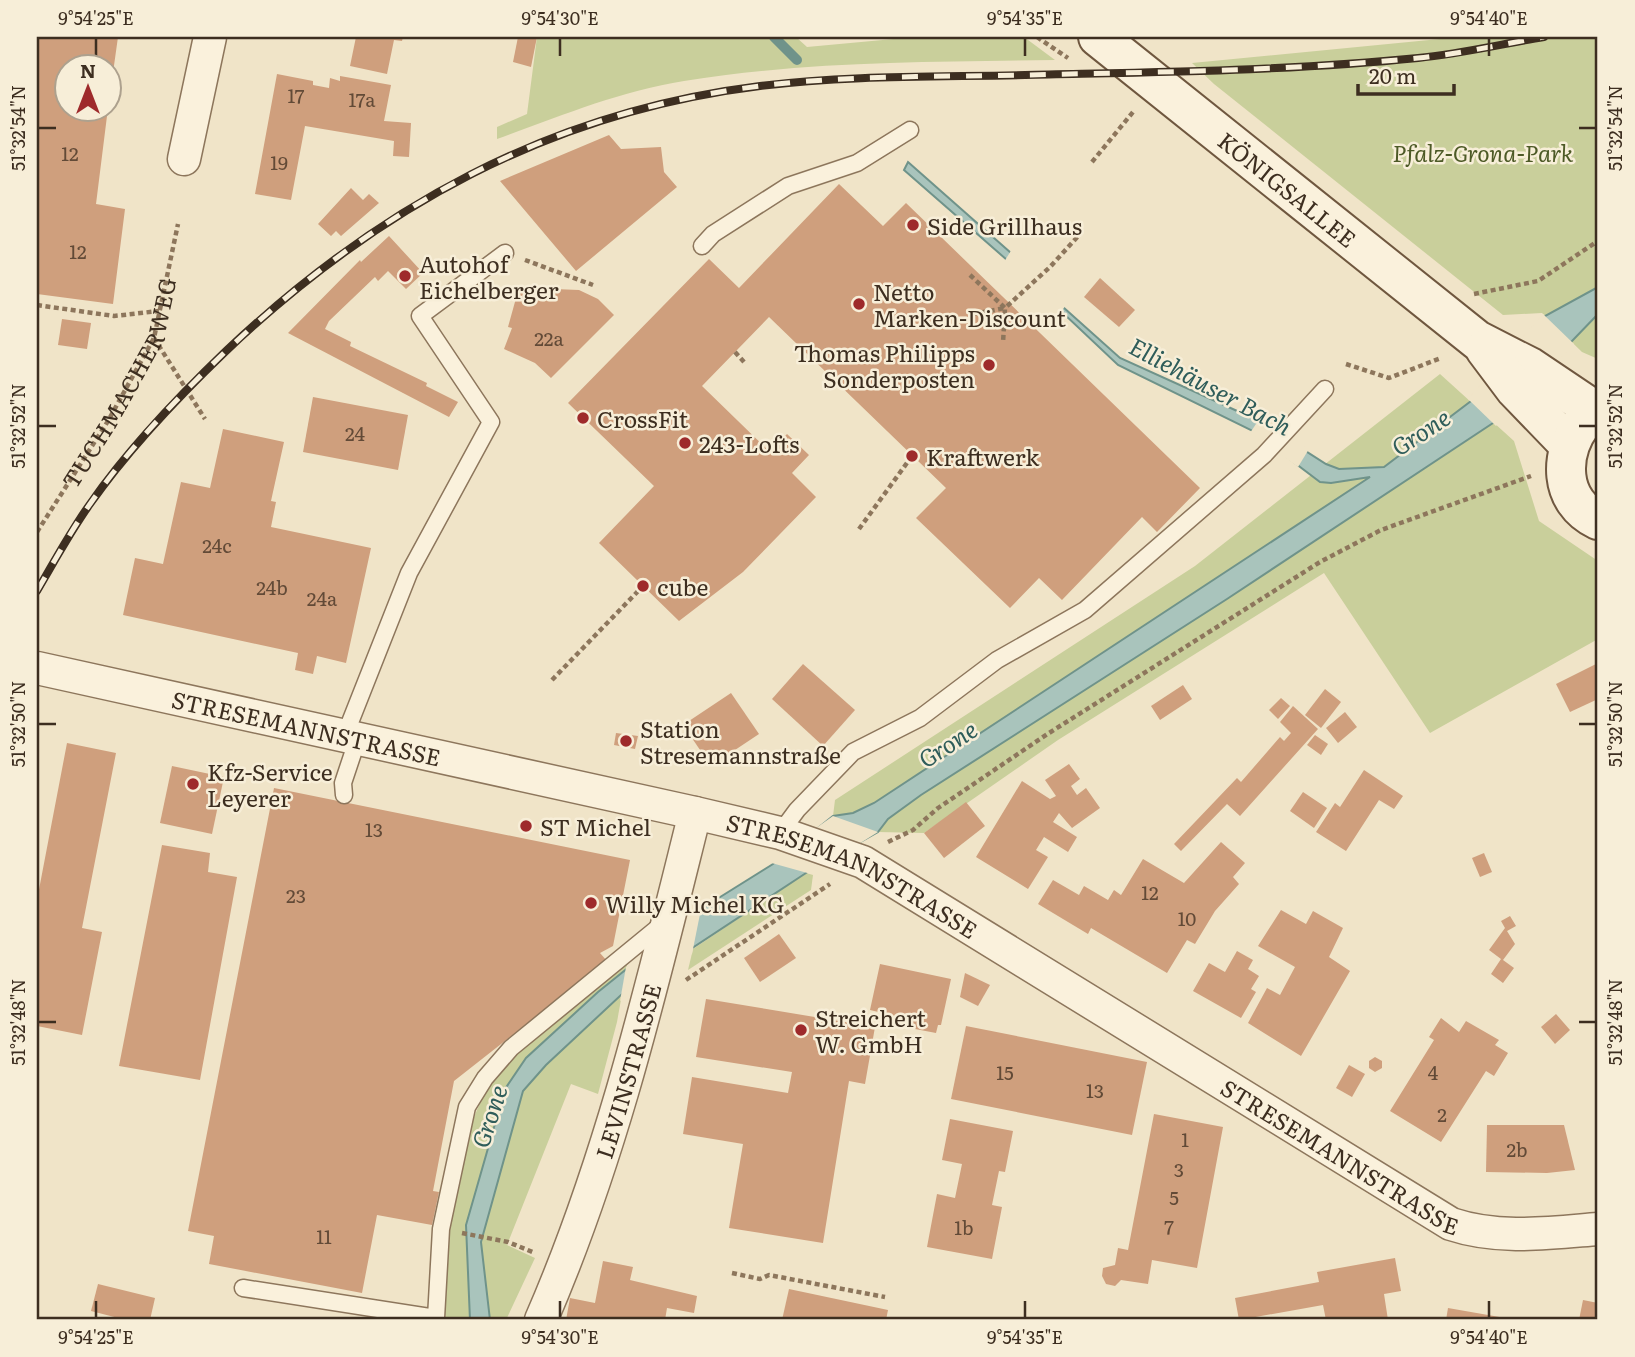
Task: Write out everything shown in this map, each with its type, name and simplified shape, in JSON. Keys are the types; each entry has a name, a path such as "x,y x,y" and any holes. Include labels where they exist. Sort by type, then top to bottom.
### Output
{"street":[{"path":"184,159 209,37"},
{"name":"KÖNIGSALLEE","path":"1098,37 1477,340 1530,367 1569,445"},
{"name":"KÖNIGSALLEE","path":"1547,399 1597,412"},
{"name":"KÖNIGSALLEE","path":"1569,445 1582,423 1597,412"},
{"path":"1569,445 1565,469 1570,492 1583,510 1598,520"},
{"name":"STRESEMANNSTRASSE","path":"37,668 695,813 789,837 853,859 1451,1224 1486,1233 1533,1235 1598,1229"},
{"name":"LEVINSTRASSE","path":"541,1320 565,1265 607,1149 649,1002 695,813"}],"lane":[{"path":"702,246 713,234 788,186 857,163 910,130"},
{"path":"344,795 343,783 352,737 409,573 492,422 420,317 505,253"},
{"path":"789,837 797,810 853,752 920,718 997,660 1085,610 1264,455 1325,389"},
{"path":"243,1288 436,1318 441,1229 467,1108 485,1078 510,1048 668,924"}],"path":[{"path":"1092,162 1133,112"},
{"name":"TUCHMACHERWEG","path":"37,532 108,421 154,338 178,224"},
{"path":"973,314 1005,309 1050,267 1081,233"},
{"path":"1462,296 1538,281 1598,241"},
{"path":"505,253 593,285"},
{"path":"970,275 1005,309 1003,343"},
{"path":"37,305 114,317 159,311"},
{"path":"154,338 205,419"},
{"path":"735,352 744,362"},
{"path":"1346,364 1389,378 1441,358"},
{"path":"859,529 912,456"},
{"path":"649,1002 853,859 913,830 938,808 1038,741 1320,562 1381,530 1535,475"},
{"path":"552,680 643,586"},
{"path":"441,1229 508,1242"},
{"path":"732,1273 760,1279 769,1275 885,1297"}],"green space":[{"path":"537,37 796,37 807,47 915,37 1024,37 1055,60 869,64 730,74 636,91 497,139 497,127 527,114"},
{"name":"Pfalz-Grona-Park","path":"1460,37 1598,37 1598,359 1582,352 1542,313 1503,315 1214,84 1192,63"},
{"path":"1440,374 1514,441 1539,521 1598,561 1598,639 1430,733 1324,573 1058,740 924,833 878,832 833,816 835,800 1195,566"},
{"path":"806,873 813,875 811,890 688,970 693,949"},
{"path":"628,960 617,1022 598,1094 571,1084 507,1245 535,1258 506,1320 446,1320 443,1274 446,1243 467,1142 477,1110 489,1088 523,1047"}],"water":[{"path":"908,162 1011,253 1063,307 1120,358 1257,420 1326,464 1339,469 1384,467 1471,401 1545,316 1598,287 1598,314 1493,423 1227,599 921,795 888,819 878,832 806,873 621,995 546,1065 523,1091 481,1242 490,1320 470,1320 466,1225 505,1089 526,1058 598,992 701,909 773,864 833,816 853,813 874,803 1370,477 1320,482 1251,430 1118,365 1007,260 904,170"}],"pier":[{"path":"1012,249 1066,305 1058,316 1004,262"},
{"path":"1543,314 1574,344 1496,426 1468,399"},
{"path":"1260,418 1309,449 1298,467 1250,433"},
{"path":"833,816 878,832 811,874 768,862"},
{"path":"702,904 692,954 620,1001 626,967"}],"building":[{"path":"37,37 118,37 116,52 52,52 52,122 106,122 96,204 125,209 113,304 37,294"},
{"path":"356,37 403,37 402,41 394,40 387,74 350,66"},
{"path":"518,37 537,37 531,67 513,62"},
{"path":"277,74 313,81 313,85 329,88 330,78 340,81 340,76 391,85 384,121 411,123 409,157 393,156 394,141 305,126 291,200 255,194"},
{"path":"609,135 621,149 661,147 664,172 677,187 576,271 500,181"},
{"path":"839,184 883,226 906,203 1200,488 1157,532 1142,517 1062,600 1039,578 1010,608 916,518 946,488 769,317 702,386 770,452 787,434 809,455 792,473 816,497 743,572 679,621 599,543 654,486 568,403 709,259 739,288"},
{"path":"351,188 363,200 369,194 379,203 341,236 336,231 331,236 318,224"},
{"path":"389,236 423,273 406,289 388,271 378,281 375,277 329,321 325,329 351,342 350,346 427,383 426,386 458,402 449,417 288,333 360,260 361,262"},
{"path":"1100,278 1135,310 1119,327 1084,297"},
{"path":"529,288 579,290 598,299 614,315 551,378 535,363 504,349 512,328 508,327 518,291"},
{"path":"62,319 91,323 87,349 58,345"},
{"path":"313,397 408,415 398,470 303,452"},
{"path":"223,429 284,442 271,501 276,502 271,527 371,548 346,663 317,656 313,674 295,670 298,653 123,615 135,558 163,564 181,482 210,488"},
{"path":"1598,663 1598,699 1570,712 1556,684"},
{"path":"803,664 855,710 823,746 772,699"},
{"path":"1183,685 1192,699 1160,720 1151,706"},
{"path":"1325,689 1341,702 1321,728 1305,715"},
{"path":"731,693 759,734 711,766 683,725"},
{"path":"1281,698 1290,706 1278,719 1269,710"},
{"path":"1293,706 1318,729 1240,816 1227,804 1181,851 1174,844 1237,778 1241,782 1280,737 1284,741 1291,733 1280,722"},
{"path":"1345,712 1357,727 1338,743 1326,728"},
{"name":"Station Stresemannstraße","path":"616,733 638,736 635,749 614,745"},
{"path":"1315,735 1328,744 1321,755 1307,745"},
{"path":"67,743 116,753 82,928 102,932 82,1035 37,1026 37,900"},
{"path":"1069,764 1080,779 1071,786 1077,795 1086,788 1100,808 1072,828 1059,813 1053,822 1077,837 1068,852 1044,837 1036,850 1048,857 1028,889 976,857 1022,781 1050,799 1056,796 1045,780"},
{"path":"172,766 224,777 212,834 160,823"},
{"path":"1364,770 1403,796 1394,809 1379,800 1346,851 1316,832 1335,803 1340,807"},
{"path":"274,788 630,860 613,946 600,953 607,961 454,1081 433,1191 439,1192 432,1225 377,1215 362,1293 209,1264 214,1236 188,1231"},
{"path":"1303,792 1327,808 1314,828 1290,811"},
{"path":"966,802 985,826 944,858 924,833"},
{"path":"1221,842 1245,863 1233,877 1239,884 1215,911 1195,944 1187,940 1167,973 1091,928 1088,934 1038,904 1053,880 1079,895 1084,886 1108,900 1114,890 1121,895 1143,859 1184,883"},
{"path":"162,845 210,853 208,872 237,877 200,1080 119,1066"},
{"path":"1484,853 1492,872 1480,877 1472,858"},
{"path":"1281,910 1306,924 1313,911 1343,928 1329,957 1350,971 1301,1056 1248,1023 1267,988 1280,995 1295,967 1258,946"},
{"path":"1510,916 1516,926 1507,931 1515,944 1503,960 1514,968 1503,983 1491,974 1501,959 1489,950 1505,928 1501,921"},
{"path":"779,934 796,958 760,982 744,958"},
{"path":"1237,951 1253,960 1248,969 1259,976 1251,989 1256,992 1241,1018 1193,991 1209,963 1225,972"},
{"path":"880,964 951,979 941,1025 938,1025 936,1033 910,1028 912,1020 870,1010"},
{"path":"965,973 990,985 978,1006 960,997"},
{"path":"706,999 875,1027 865,1084 849,1081 823,1243 729,1228 743,1144 683,1134 692,1077 788,1093 792,1072 696,1057"},
{"path":"1556,1014 1570,1030 1555,1044 1541,1027"},
{"path":"1441,1018 1459,1032 1466,1021 1499,1040 1495,1045 1508,1053 1494,1076 1486,1071 1441,1142 1390,1111 1434,1040 1429,1037"},
{"path":"966,1026 1147,1062 1132,1135 951,1099"},
{"path":"1375,1057 1382,1061 1382,1068 1375,1072 1369,1068 1369,1061"},
{"path":"1349,1065 1365,1074 1352,1097 1336,1088"},
{"path":"1154,1114 1223,1127 1197,1268 1152,1260 1148,1284 1121,1280 1115,1286 1106,1284 1102,1276 1103,1268 1115,1265 1118,1248 1128,1250"},
{"path":"950,1119 1013,1131 1005,1172 999,1171 992,1205 1002,1207 992,1259 927,1247 937,1194 955,1198 962,1164 942,1160"},
{"path":"1487,1125 1564,1125 1575,1170 1547,1173 1486,1172"},
{"path":"1395,1258 1401,1291 1384,1294 1388,1320 1326,1320 1323,1305 1239,1320 1235,1298 1319,1282 1317,1272"},
{"path":"603,1261 633,1267 630,1280 697,1296 694,1313 667,1308 665,1320 566,1320 570,1298 595,1303"},
{"path":"98,1284 155,1298 150,1320 126,1320 91,1311"},
{"path":"789,1289 888,1310 886,1320 782,1320"},
{"path":"1583,1300 1598,1303 1598,1320 1579,1320"},
{"path":"1448,1308 1511,1319 1511,1320 1446,1320"}],"waterway":[{"name":"Elliehäuser Bach","path":"774,37 797,60"}],"railway":[{"path":"37,591 83,515 137,443 226,351 284,299 344,252 406,211 471,174 539,143 609,118 683,99 793,82 1320,66 1434,56 1544,37"}],"place":[{"name":"Side Grillhaus","path":"913,225"},
{"name":"Autohof Eichelberger","path":"405,276"},
{"name":"Netto Marken-Discount","path":"859,304"},
{"name":"Thomas Philipps Sonderposten","path":"989,365"},
{"name":"CrossFit","path":"583,418"},
{"name":"243-Lofts","path":"685,443"},
{"name":"Kraftwerk","path":"912,456"},
{"name":"cube","path":"643,586"},
{"name":"Station Stresemannstraße","path":"626,741"},
{"name":"Kfz-Service Leyerer","path":"193,784"},
{"name":"ST Michel","path":"526,826"},
{"name":"Willy Michel KG","path":"591,903"},
{"name":"Streichert W. GmbH","path":"801,1030"}],"water label":[{"name":"Grone","path":"1420,431"},
{"name":"Grone","path":"947,743"},
{"name":"Grone","path":"488,1116"}]}
